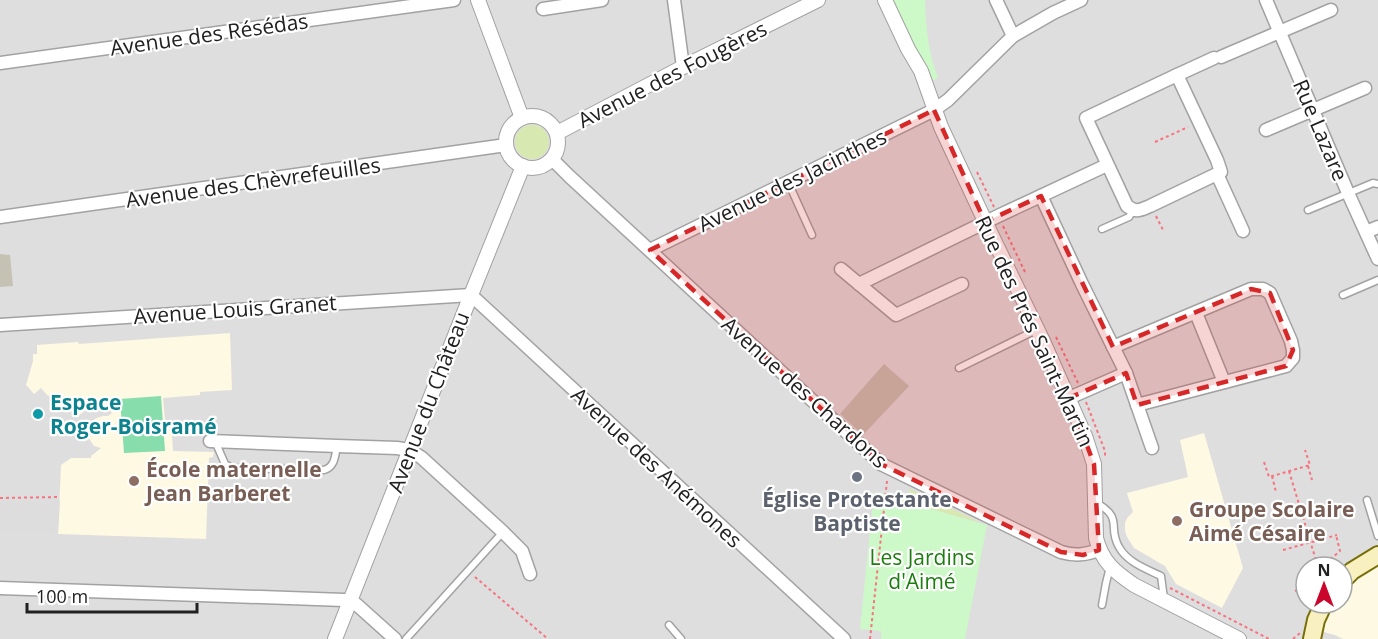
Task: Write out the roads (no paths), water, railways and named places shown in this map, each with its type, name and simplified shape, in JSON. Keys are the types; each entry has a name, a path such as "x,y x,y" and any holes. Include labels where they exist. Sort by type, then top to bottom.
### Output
{"main road":[{"path":"1354,570 1378,555"},
{"path":"1312,639 1318,615"}],"street":[{"name":"Avenue des Résédas","path":"0,63 454,0"},
{"path":"478,0 522,118"},
{"path":"543,9 602,0"},
{"path":"674,0 683,67"},
{"name":"Avenue des Fougères","path":"557,133 683,67 819,0"},
{"name":"Rue des Prés Saint-Martin","path":"885,0 921,71 934,110 1086,436 1093,457 1095,530 1103,558 1134,585 1239,639"},
{"path":"996,0 1013,36"},
{"name":"Avenue des Jacinthes","path":"650,250 934,110 948,100 1013,36 1081,0"},
{"name":"Rue Lazare","path":"1266,0 1378,259"},
{"path":"1177,75 1221,172 1150,206 1133,210 1127,206 1086,118 1177,75 1331,10"},
{"path":"1266,130 1365,88"},
{"path":"530,116 546,120 557,133 558,146 552,159 539,167 523,166 512,158 506,145 510,129 515,122 530,116"},
{"name":"Avenue des Chèvrefeuilles","path":"0,217 506,145"},
{"name":"Avenue des Chardons","path":"552,159 872,457 889,469 1061,552 1083,555 1099,550"},
{"path":"860,284 1107,165"},
{"name":"Avenue du Château","path":"335,639 523,166"},
{"path":"1217,174 1243,231"},
{"path":"1041,196 1126,373 1152,448"},
{"path":"1366,232 1378,227"},
{"path":"841,269 896,315 962,284"},
{"path":"1113,347 1251,289 1263,289 1270,293 1291,341 1293,358 1286,366 1137,405"},
{"name":"Avenue Louis Granet","path":"0,325 471,295"},
{"name":"Avenue des Anémones","path":"471,295 844,639"},
{"path":"1196,313 1224,382"},
{"path":"1069,398 1126,373"},
{"path":"212,441 410,450 422,458 522,551 530,574"},
{"path":"0,588 350,601 395,639"}],"lane":[{"path":"788,182 812,235"},
{"path":"1308,210 1372,183 1378,184"},
{"path":"1102,230 1129,217 1133,210"},
{"path":"1343,295 1378,280"},
{"path":"959,368 1038,329"},
{"path":"212,441 225,465 232,468 324,470 329,469 332,465 337,447"},
{"path":"1367,500 1378,536"},
{"path":"1095,502 1106,508 1112,515 1118,546 1124,554 1161,576 1164,600"},
{"path":"406,639 503,532"},
{"path":"1102,605 1111,567"},
{"path":"669,625 681,639"}],"place":[{"name":"Espace Roger-Boisramé","path":"38,414"},
{"name":"Église Protestante Baptiste","path":"857,477"},
{"name":"École maternelle Jean Barberet","path":"134,481"},
{"name":"Groupe Scolaire Aimé Césaire","path":"1177,521"}],"park label":[{"name":"Les Jardins d'Aimé","path":"922,569"}]}
